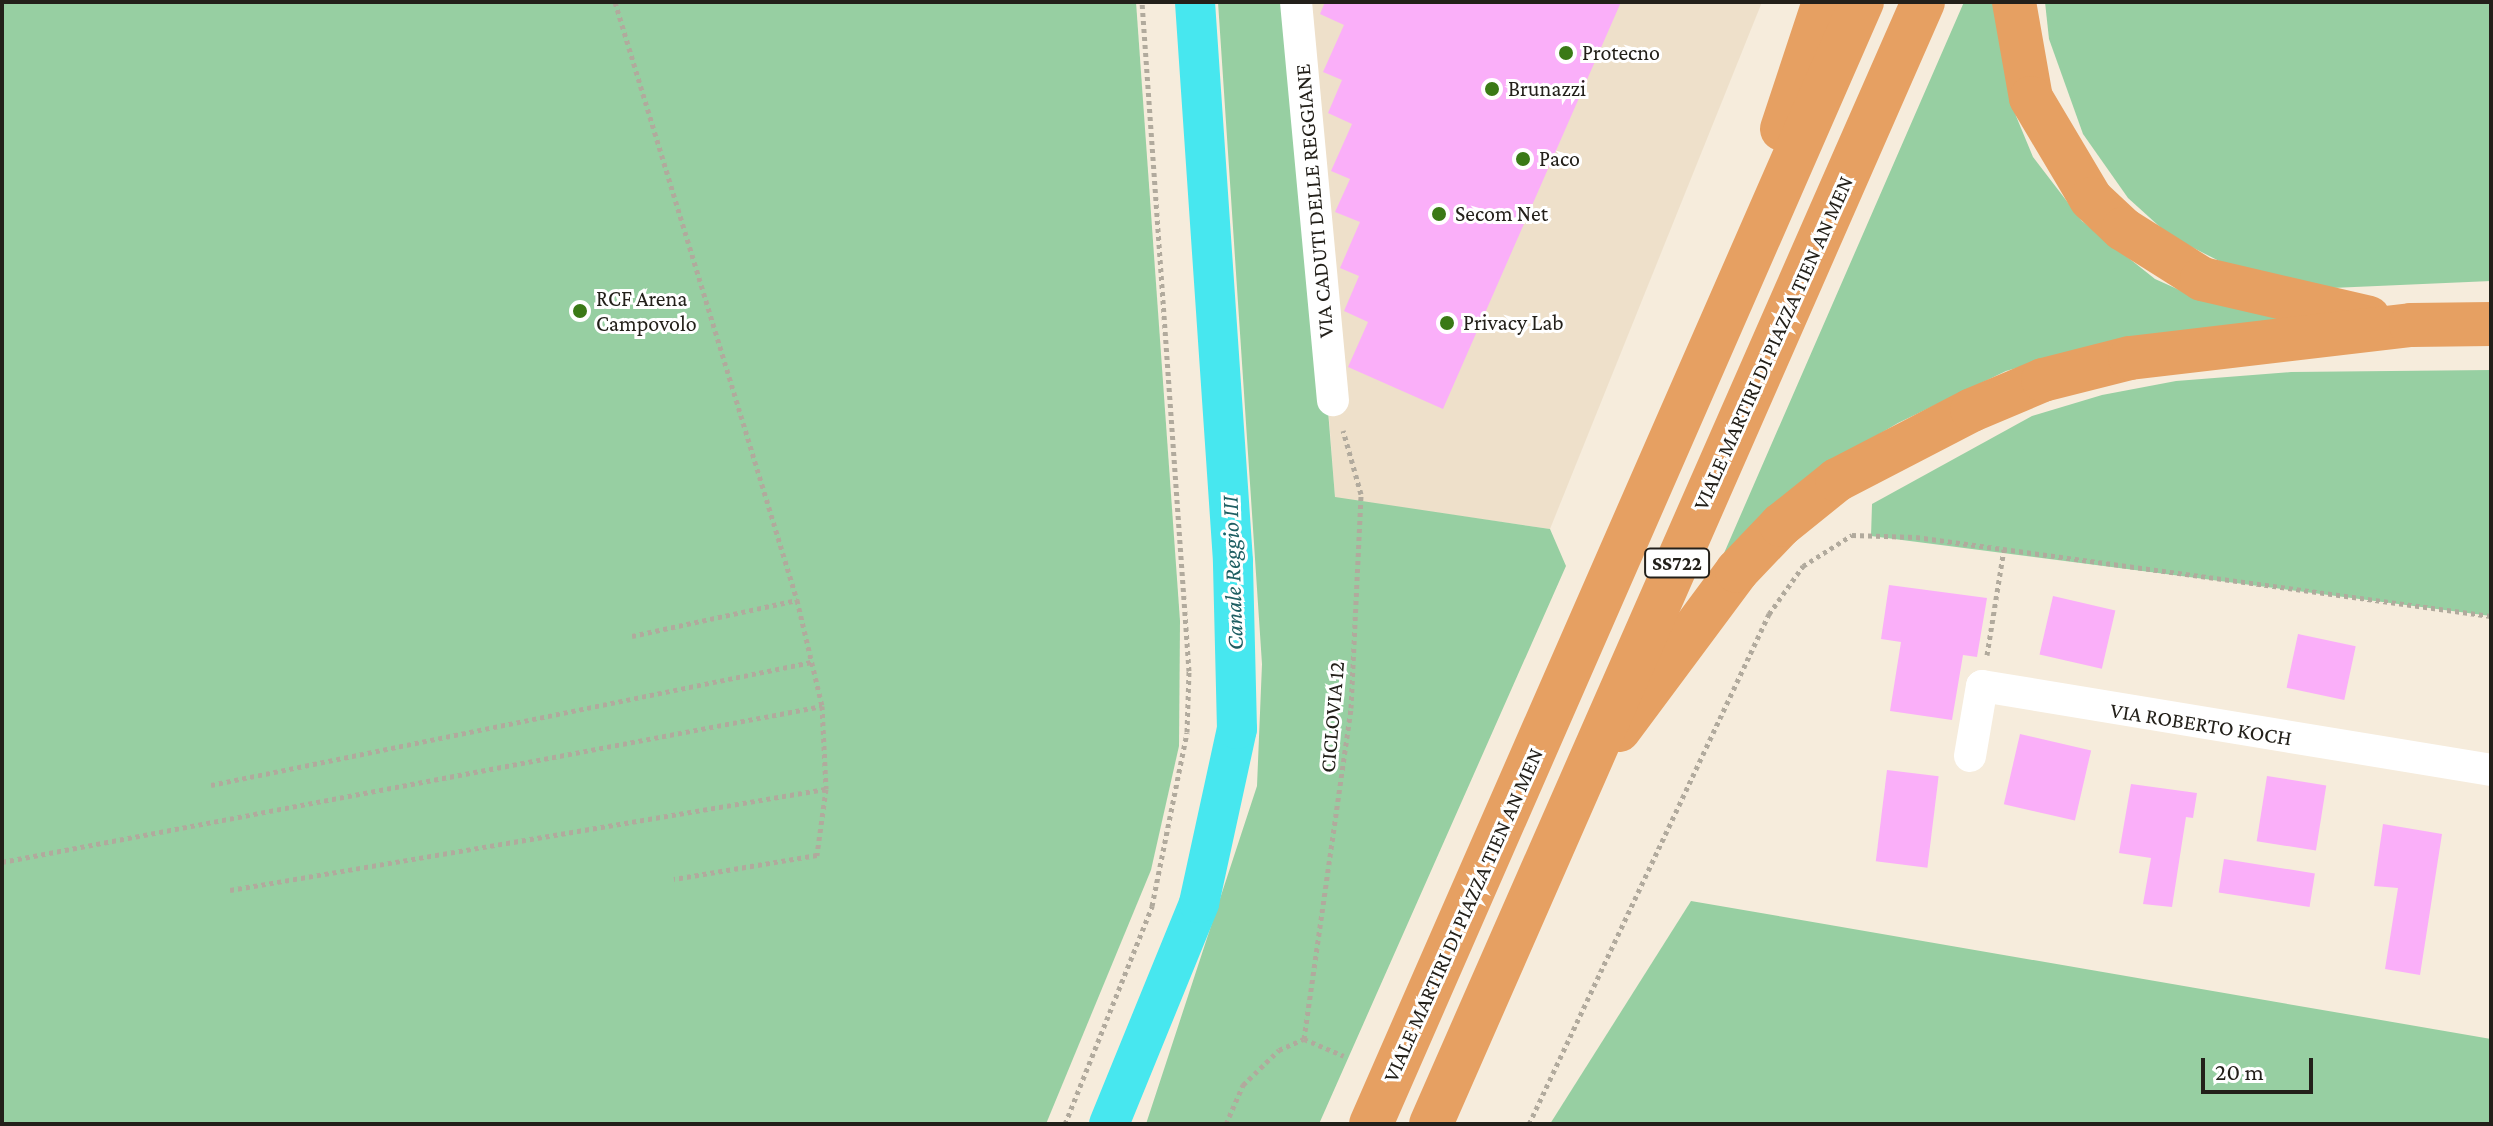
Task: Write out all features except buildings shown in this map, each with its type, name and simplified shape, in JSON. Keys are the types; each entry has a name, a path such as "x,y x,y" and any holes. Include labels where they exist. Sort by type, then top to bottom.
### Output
{"highway":[{"path":"1736,291 1824,2"},
{"name":"VIALE MARTIRI DI PIAZZA TIEN AN MEN","path":"1371,1124 1862,2"},
{"name":"VIALE MARTIRI DI PIAZZA TIEN AN MEN","path":"1431,1124 1923,2"},
{"name":"SS722","path":"2014,2 2031,98 2091,199 2123,229 2202,279 2262,298 2411,325"},
{"name":"SS722","path":"1586,769 1657,685 1737,571 1781,525 1837,480 1904,442 2086,366 2411,325 2491,324"}],"street":[{"name":"VIA CADUTI DELLE REGGIANE","path":"1296,2 1333,400"},
{"path":"1970,756 1982,686"},
{"name":"VIA ROBERTO KOCH","path":"1982,686 2491,770"}],"path":[{"path":"615,2 797,600 822,706 826,789 817,855 674,879"},
{"path":"1065,1124 1152,906 1187,732 1189,671 1142,2"},
{"name":"CICLOVIA 12","path":"1304,1039 1339,814 1357,596 1361,494 1333,400"},
{"path":"1529,1124 1769,614 1803,566 1852,535 2004,549 2491,616"},
{"path":"1982,686 2004,549"},
{"path":"632,636 797,600"},
{"path":"211,785 812,662"},
{"path":"2,862 822,706"},
{"path":"230,890 826,789"},
{"path":"1226,1124 1258,1065 1304,1039 1344,1056"}],"shaded area":[{"path":"1298,2 1762,2 1550,529 1335,498"}],"green space":[{"name":"RCF Arena Campovolo","path":"2,2 1136,2 1180,621 1179,746 1151,870 1046,1124 2,1124"},
{"path":"1218,2 1295,2 1335,497 1550,529 1566,566 1319,1124 1146,1124 1257,786 1262,664"},
{"path":"1964,2 1993,2 2016,116 2033,157 2082,221 2155,279 2195,297 2306,325 2111,341 2006,371 1898,423 1813,473 1718,567"},
{"path":"2045,2 2491,2 2491,281 2309,289 2229,266 2170,236 2128,198 2083,134 2049,39"},
{"path":"2491,370 2491,616 1871,536 1872,504 2032,416 2102,395 2176,381 2291,372"},
{"path":"1691,901 2491,1039 2491,1124 1550,1124"}],"waterway":[{"name":"Canale Reggio III","path":"1109,1124 1199,903 1237,729 1233,561 1195,2"}],"place":[{"name":"Protecno","path":"1566,53"},
{"name":"Brunazzi","path":"1492,89"},
{"name":"Paco","path":"1523,159"},
{"name":"Secom Net","path":"1439,214"},
{"name":"RCF Arena Campovolo","path":"580,311"},
{"name":"Privacy Lab","path":"1447,323"}]}
